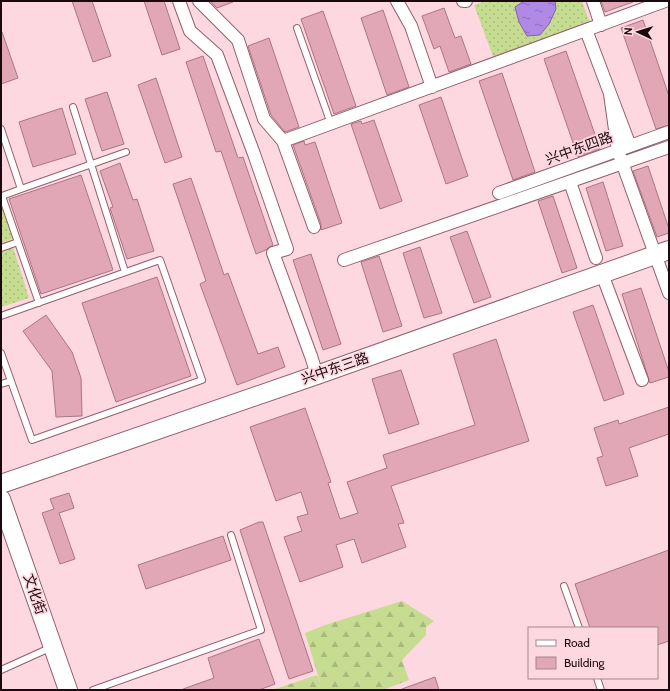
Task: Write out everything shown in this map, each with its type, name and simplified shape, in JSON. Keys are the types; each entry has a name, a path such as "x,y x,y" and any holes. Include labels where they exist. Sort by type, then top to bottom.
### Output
{"street":[{"path":"179,1 190,31 217,55 254,154 287,249 273,253 311,356 316,374"},
{"path":"199,1 238,40 264,119 283,141 314,227"},
{"path":"397,1 411,26 432,87"},
{"path":"593,1 601,24"},
{"path":"283,141 665,1"},
{"path":"586,30 630,146"},
{"path":"610,94 618,150 662,253 669,293"},
{"name":"兴中东四路","path":"499,193 669,132"},
{"path":"344,260 669,147"},
{"path":"570,182 599,266 642,380"},
{"name":"兴中东三路","path":"1,484 316,374 599,266 662,253"},
{"name":"文化街","path":"1,499 68,690"}],"lane":[{"path":"298,28 331,124"},
{"path":"73,108 125,272"},
{"path":"1,129 21,189"},
{"path":"39,303 2,196 126,152"},
{"path":"1,248 18,242"},
{"path":"1,316 160,260 202,380 32,440 1,353"},
{"path":"1,384 11,381"},
{"path":"93,690 261,630 231,534"},
{"path":"564,586 579,627"},
{"path":"1,670 53,646"},
{"path":"597,679 601,690"}],"green space":[{"path":"486,1 582,1 590,23 494,59 474,5"},
{"path":"1,201 18,237 1,243"},
{"path":"13,247 29,298 1,307 1,251"},
{"path":"402,601 434,621 426,627 426,635 402,660 409,680 383,690 272,690 317,675 321,685 305,633 325,625"}],"water":[{"path":"524,1 555,1 556,9 549,24 540,35 527,36 519,22 515,7"}],"building":[{"path":"72,1 92,1 111,56 93,62"},
{"path":"144,1 164,1 180,49 162,55"},
{"path":"210,1 233,1 233,2 217,8"},
{"path":"601,1 633,1 633,2 605,12"},
{"path":"444,8 455,38 461,36 471,64 449,72 440,46 434,49 422,16"},
{"path":"383,10 409,87 387,95 361,18"},
{"path":"323,11 356,106 334,114 301,19"},
{"path":"643,20 669,96 669,125 656,129 621,28"},
{"path":"1,32 18,78 1,84"},
{"path":"269,38 299,127 285,132 271,115 248,46"},
{"path":"566,51 600,149 578,157 544,59"},
{"path":"203,56 238,158 243,157 273,245 256,254 221,151 216,152 186,62"},
{"path":"502,73 535,172 513,180 479,81"},
{"path":"156,78 182,157 165,163 138,85"},
{"path":"107,92 124,144 102,151 85,99"},
{"path":"441,97 468,176 446,184 419,105"},
{"path":"62,108 76,154 33,167 19,122"},
{"path":"374,120 402,201 380,209 351,124 361,121 362,124"},
{"path":"304,141 305,145 315,142 342,223 321,230 321,224 293,145"},
{"path":"120,163 133,200 137,199 154,251 127,259 110,208 113,207 100,171"},
{"path":"648,166 669,229 669,233 657,237 633,171"},
{"path":"81,175 113,270 41,294 9,199"},
{"path":"191,178 224,275 228,273 258,354 278,347 285,367 237,385 200,284 206,281 173,184"},
{"path":"603,182 623,246 606,251 586,188"},
{"path":"553,196 577,268 562,273 538,201"},
{"path":"467,231 491,297 474,303 450,237"},
{"path":"420,247 442,313 424,318 403,253"},
{"path":"311,254 341,344 323,350 293,260"},
{"path":"379,256 402,326 383,332 361,262"},
{"path":"157,277 191,376 116,402 82,303"},
{"path":"641,288 669,372 669,377 650,383 622,294"},
{"path":"593,305 624,394 604,401 573,312"},
{"path":"46,315 72,352 81,378 82,416 56,417 52,371 23,331"},
{"path":"496,339 529,441 391,486 404,523 398,524 406,547 362,563 354,539 336,545 343,567 300,582 284,537 302,531 297,517 308,514 301,492 276,501 250,427 305,408 331,482 328,483 340,519 358,513 347,482 387,468 383,455 475,425 453,354"},
{"path":"401,370 419,424 389,434 372,379"},
{"path":"669,407 669,434 629,448 638,476 606,486 597,458 603,456 594,428 618,420 619,424"},
{"path":"69,493 74,508 59,513 75,559 60,564 42,513 54,509 50,499"},
{"path":"259,522 263,522 313,671 289,679 240,530"},
{"path":"223,536 231,560 146,589 138,565"},
{"path":"669,550 669,641 658,645 658,627 590,627 575,584"},
{"path":"259,639 275,684 259,690 183,689 214,678 208,658"},
{"path":"435,677 439,690 402,689"}]}
